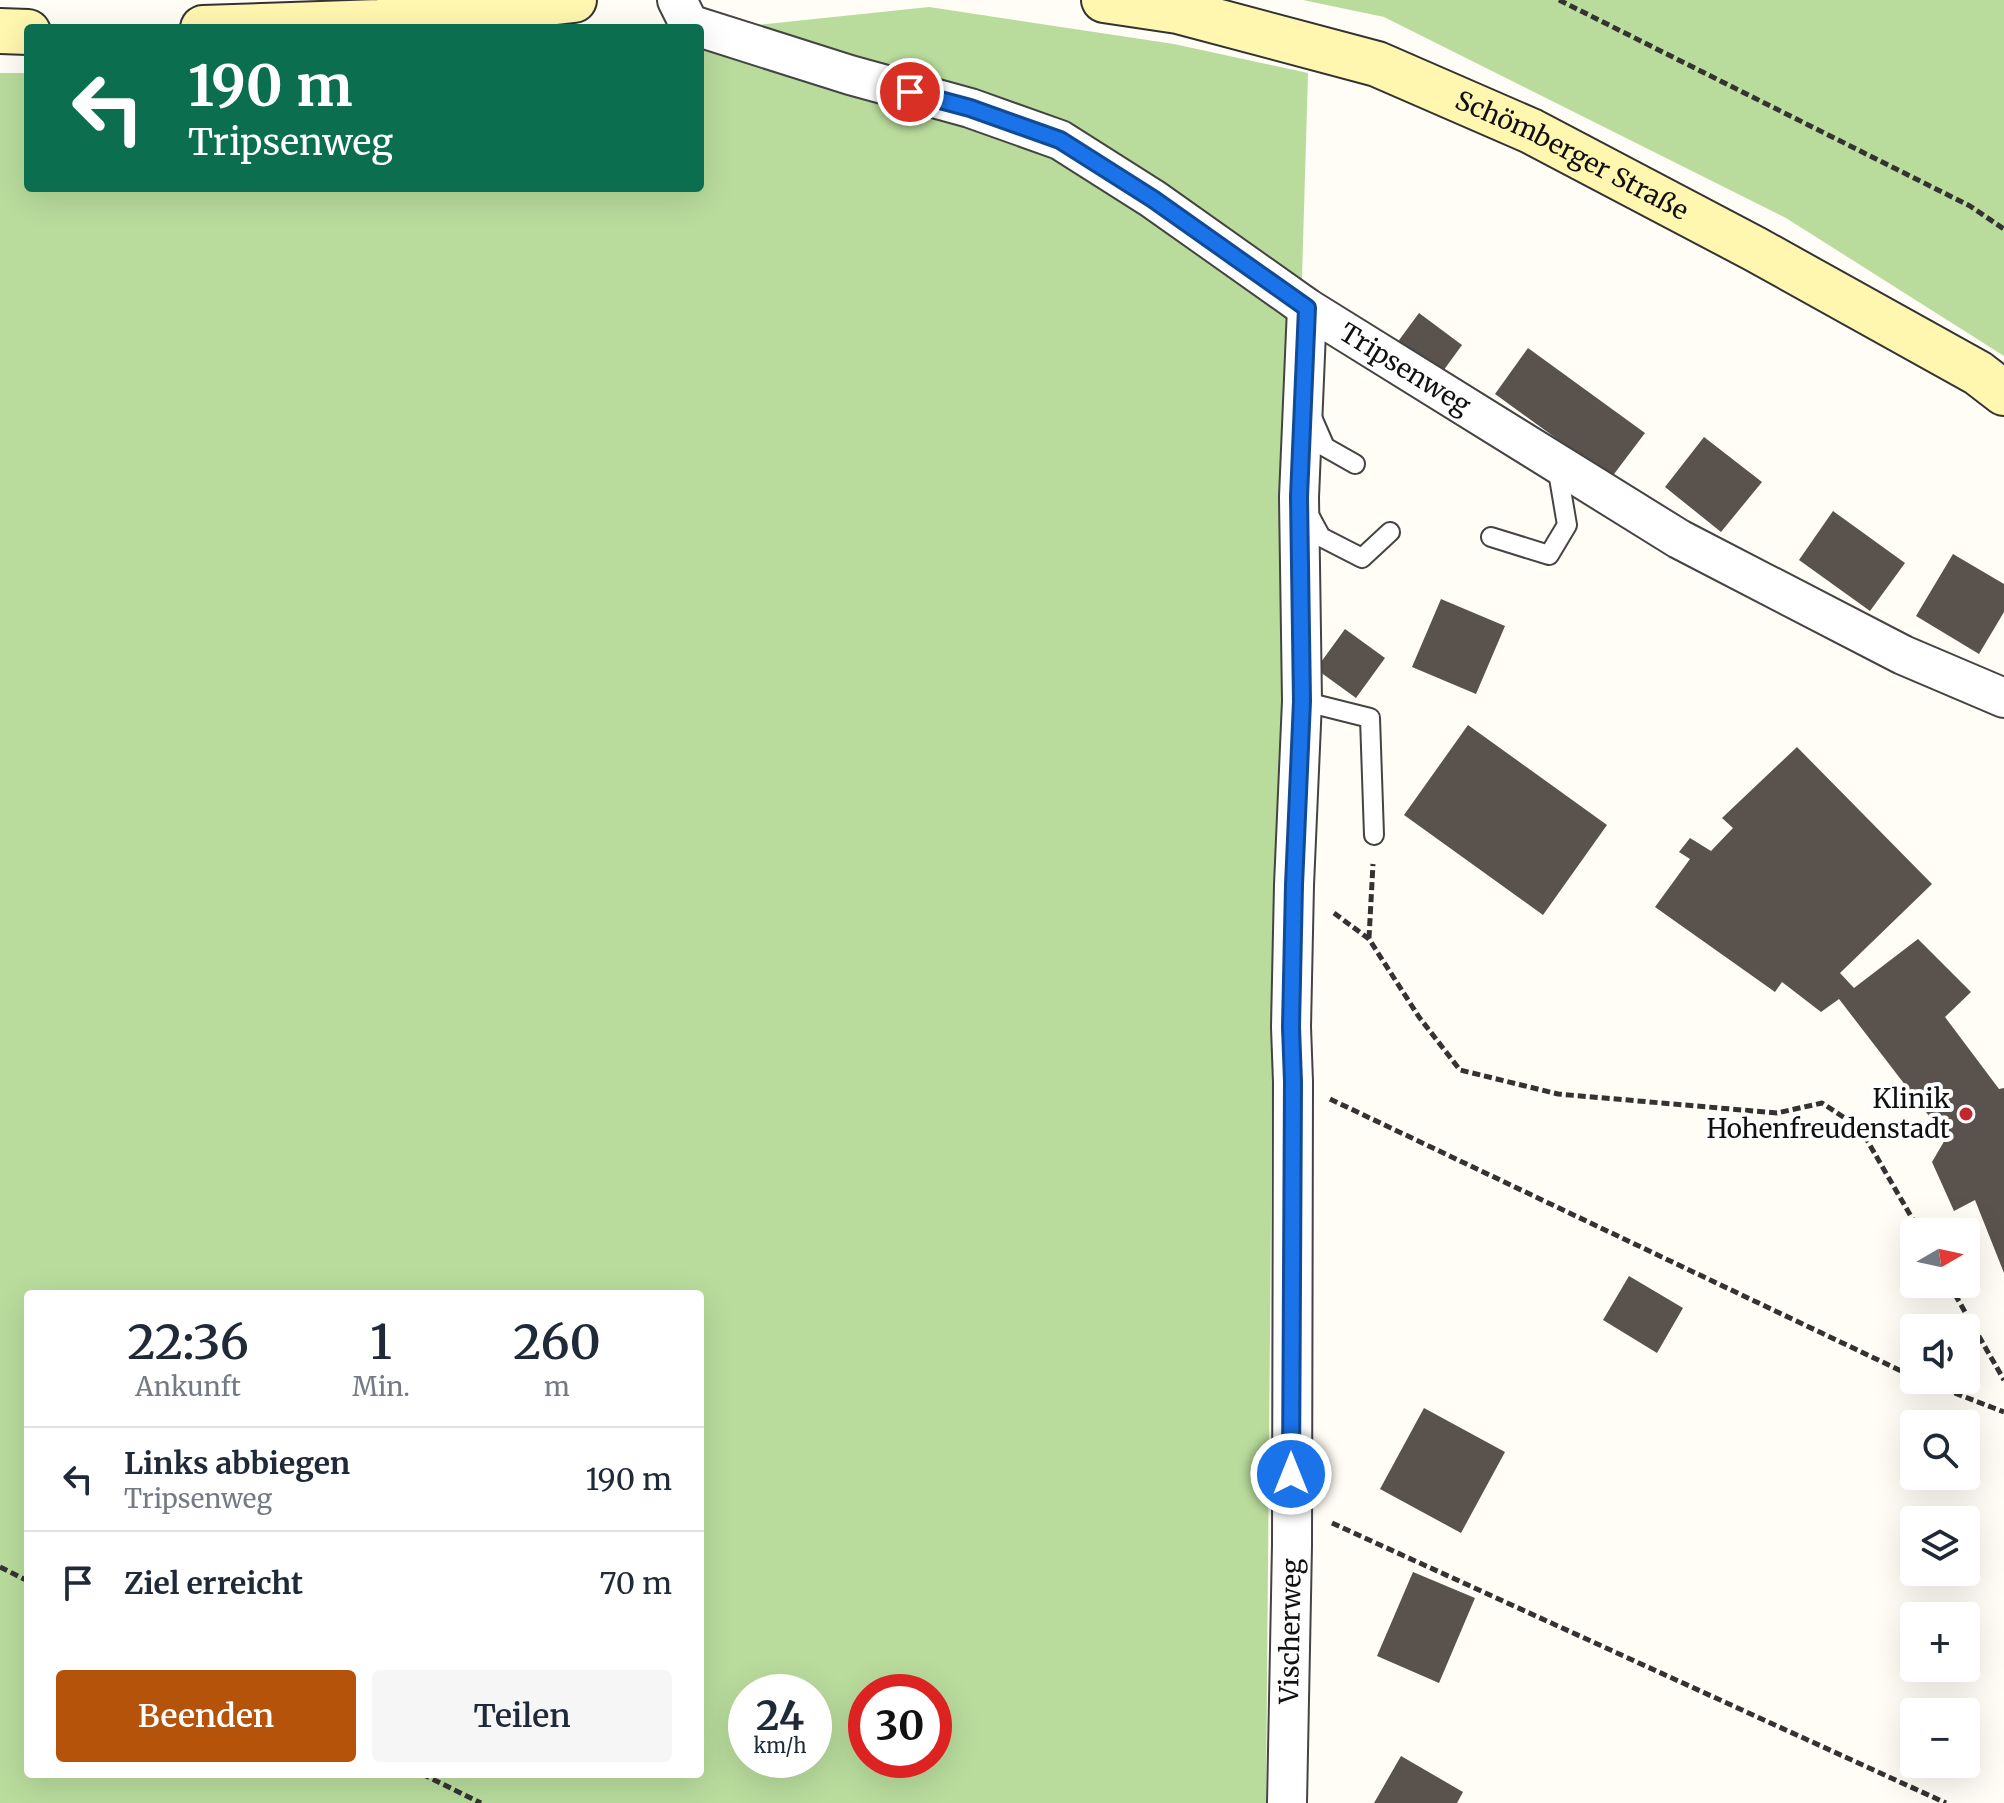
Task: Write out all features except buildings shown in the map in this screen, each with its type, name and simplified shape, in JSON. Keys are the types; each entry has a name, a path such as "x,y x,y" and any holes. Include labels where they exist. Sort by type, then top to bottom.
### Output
{"main road":[{"path":"320,24 379,22 574,0"},
{"name":"Schömberger Straße","path":"1104,0 1178,11 1377,64 1531,131 1783,264 1978,373 2004,393"},
{"path":"0,31 24,32"}],"street":[{"name":"Tripsenweg","path":"677,0 689,24"},
{"name":"Tripsenweg","path":"704,29 850,75 970,108 1060,140 1153,199 1307,308 1693,546 1903,655 2004,698"},
{"name":"Vischerweg","path":"1287,1803 1291,1504 1291,1027 1302,701 1299,497 1307,308"}],"lane":[{"path":"1304,398 1325,447 1355,464"},
{"path":"1491,537 1549,555 1567,525 1557,463"},
{"path":"1299,497 1321,537 1362,558 1390,532"},
{"path":"1302,701 1370,718 1374,835"}],"path":[{"path":"1559,0 1970,206 2004,229"},
{"path":"1369,939 1374,835"},
{"path":"1294,885 1369,939 1419,1017 1460,1070 1558,1094 1777,1113 1822,1103 1860,1128 1912,1218"},
{"path":"1293,1082 1900,1370"},
{"path":"1957,1298 2004,1380"},
{"path":"1957,1394 2004,1412"},
{"path":"1291,1504 1946,1803"},
{"path":"0,1567 24,1579"},
{"path":"430,1778 481,1803"}],"green space":[{"path":"1303,0 2004,0 2004,356 1786,218 1384,17"},
{"path":"929,7 1174,44 1308,73 1290,687 1272,1094 1266,1803 0,1803 0,73 24,73 24,192 704,192 704,31"}],"place":[{"name":"Klinik Hohenfreudenstadt","path":"1966,1114"}],"route":[{"path":"910,92 970,108 1060,140 1153,199 1307,308 1299,497 1302,701 1291,1027 1291,1474"}]}
